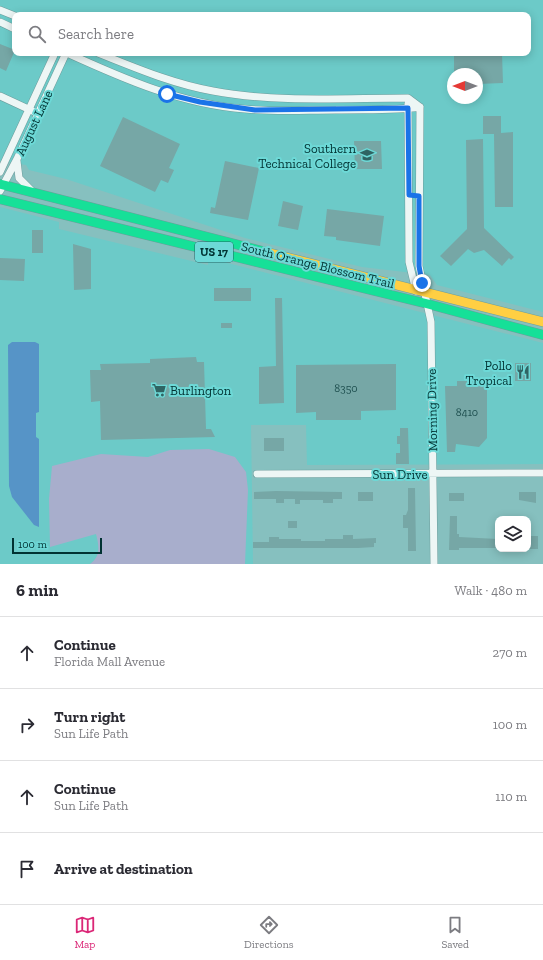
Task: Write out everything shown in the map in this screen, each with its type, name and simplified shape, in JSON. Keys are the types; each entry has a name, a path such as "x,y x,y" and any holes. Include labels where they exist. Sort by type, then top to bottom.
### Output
{"main road":[{"name":"South Orange Blossom Trail","path":"1,187 34,192 419,289 543,322"},
{"name":"South Orange Blossom Trail","path":"0,199 428,304 543,334"}],"street":[{"path":"0,10 12,15"},
{"path":"0,22 12,28"},
{"name":"August Lane","path":"0,172 54,56"},
{"name":"August Lane","path":"1,187 17,159 39,114 65,56"},
{"path":"73,56 113,74 164,93 200,102 242,109 267,111 420,107"},
{"path":"105,56 162,79 241,96 269,98 408,98 420,107"},
{"path":"0,96 29,108 39,114"},
{"path":"408,98 409,262 419,289"},
{"path":"419,289 420,107"},
{"path":"17,159 19,178 34,192"},
{"path":"409,195 419,196"},
{"name":"Morning Drive","path":"419,289 428,304 430,322 434,564"},
{"name":"Sun Drive","path":"257,474 543,473"}],"shaded area":[{"path":"0,0 543,0 543,312 437,285 430,275 362,267 245,238 66,179 29,170 26,165 0,161"},
{"path":"0,207 59,222 59,229 208,265 208,258 543,343 543,464 307,465 306,425 251,425 253,564 0,564"},
{"path":"12,342 35,342 39,344 39,412 36,413 36,437 39,439 39,527 34,525 12,497 9,486 8,345"},
{"path":"209,449 235,457 246,472 248,490 245,564 90,564 94,561 98,554 96,534 50,547 49,499 52,466 101,454 148,457 170,450"}],"building":[{"path":"0,44 12,49 12,56 6,71 0,68"},
{"path":"454,56 502,56 503,83 483,84 483,68 454,68"},
{"path":"483,116 501,116 501,133 513,132 513,207 495,207 494,134 483,134"},
{"path":"123,117 180,144 169,168 174,170 168,183 161,180 155,192 100,166"},
{"path":"483,139 484,228 514,257 511,260 509,258 502,266 484,250 474,253 468,249 451,266 440,256 467,229 466,140"},
{"path":"354,141 381,141 382,169 355,169"},
{"path":"225,161 259,168 248,220 210,213 211,207 215,208"},
{"path":"283,201 303,206 298,230 278,226"},
{"path":"327,209 384,216 380,246 336,240 336,237 324,236"},
{"path":"32,230 43,230 43,253 32,253"},
{"path":"73,244 91,249 91,289 74,290"},
{"path":"0,258 25,259 24,281 0,280"},
{"path":"214,288 251,288 251,301 214,301"},
{"path":"275,298 282,298 284,403 259,404 259,367 276,366"},
{"path":"221,323 232,323 232,328 221,328"},
{"path":"196,357 197,362 204,362 206,429 211,429 215,437 101,440 100,401 91,402 90,370 101,370 100,364 150,363 150,359"},
{"name":"Pollo Tropical","path":"515,363 531,363 531,381 515,381"},
{"path":"396,364 396,410 361,411 361,420 316,420 316,412 296,413 296,365"},
{"path":"457,381 475,381 475,386 487,386 487,438 479,447 456,444 455,452 447,452 445,386 457,386"},
{"path":"400,428 408,428 409,464 396,464 396,453 400,453 400,444 397,444 397,436 400,436"},
{"path":"264,438 284,438 284,451 264,451"},
{"path":"408,488 415,488 416,551 408,551 408,528 403,528 403,515 406,515 408,510"},
{"path":"254,492 342,492 342,499 333,499 333,503 323,503 323,500 300,500 300,504 295,504 295,499 284,499 284,503 276,503 276,499 254,499"},
{"path":"358,492 373,492 373,501 358,501"},
{"path":"519,492 536,492 536,503 519,500"},
{"path":"449,493 464,493 464,501 449,501"},
{"path":"450,516 457,516 457,534 459,534 459,537 495,539 495,548 459,548 459,550 449,550"},
{"path":"288,521 297,521 297,528 288,528"},
{"path":"343,535 353,535 353,539 376,538 376,543 374,543 374,547 358,548 253,548 253,542 269,542 269,537 279,537 279,539 301,539 301,541 325,541 325,539 343,539"},
{"path":"531,536 538,536 538,549 531,549"}],"traffic: fast":[{"path":"0,184 266,252"},
{"path":"0,199 428,304 543,335"}],"traffic: slow":[{"path":"266,252 543,322"}],"place":[{"name":"Southern Technical College","path":"367,155"},
{"name":"Pollo Tropical","path":"523,372"},
{"name":"Burlington","path":"159,390"}],"route":[{"path":"167,94 200,102 255,110 301,111 408,108 409,195 419,196 419,266 422,283"}]}
